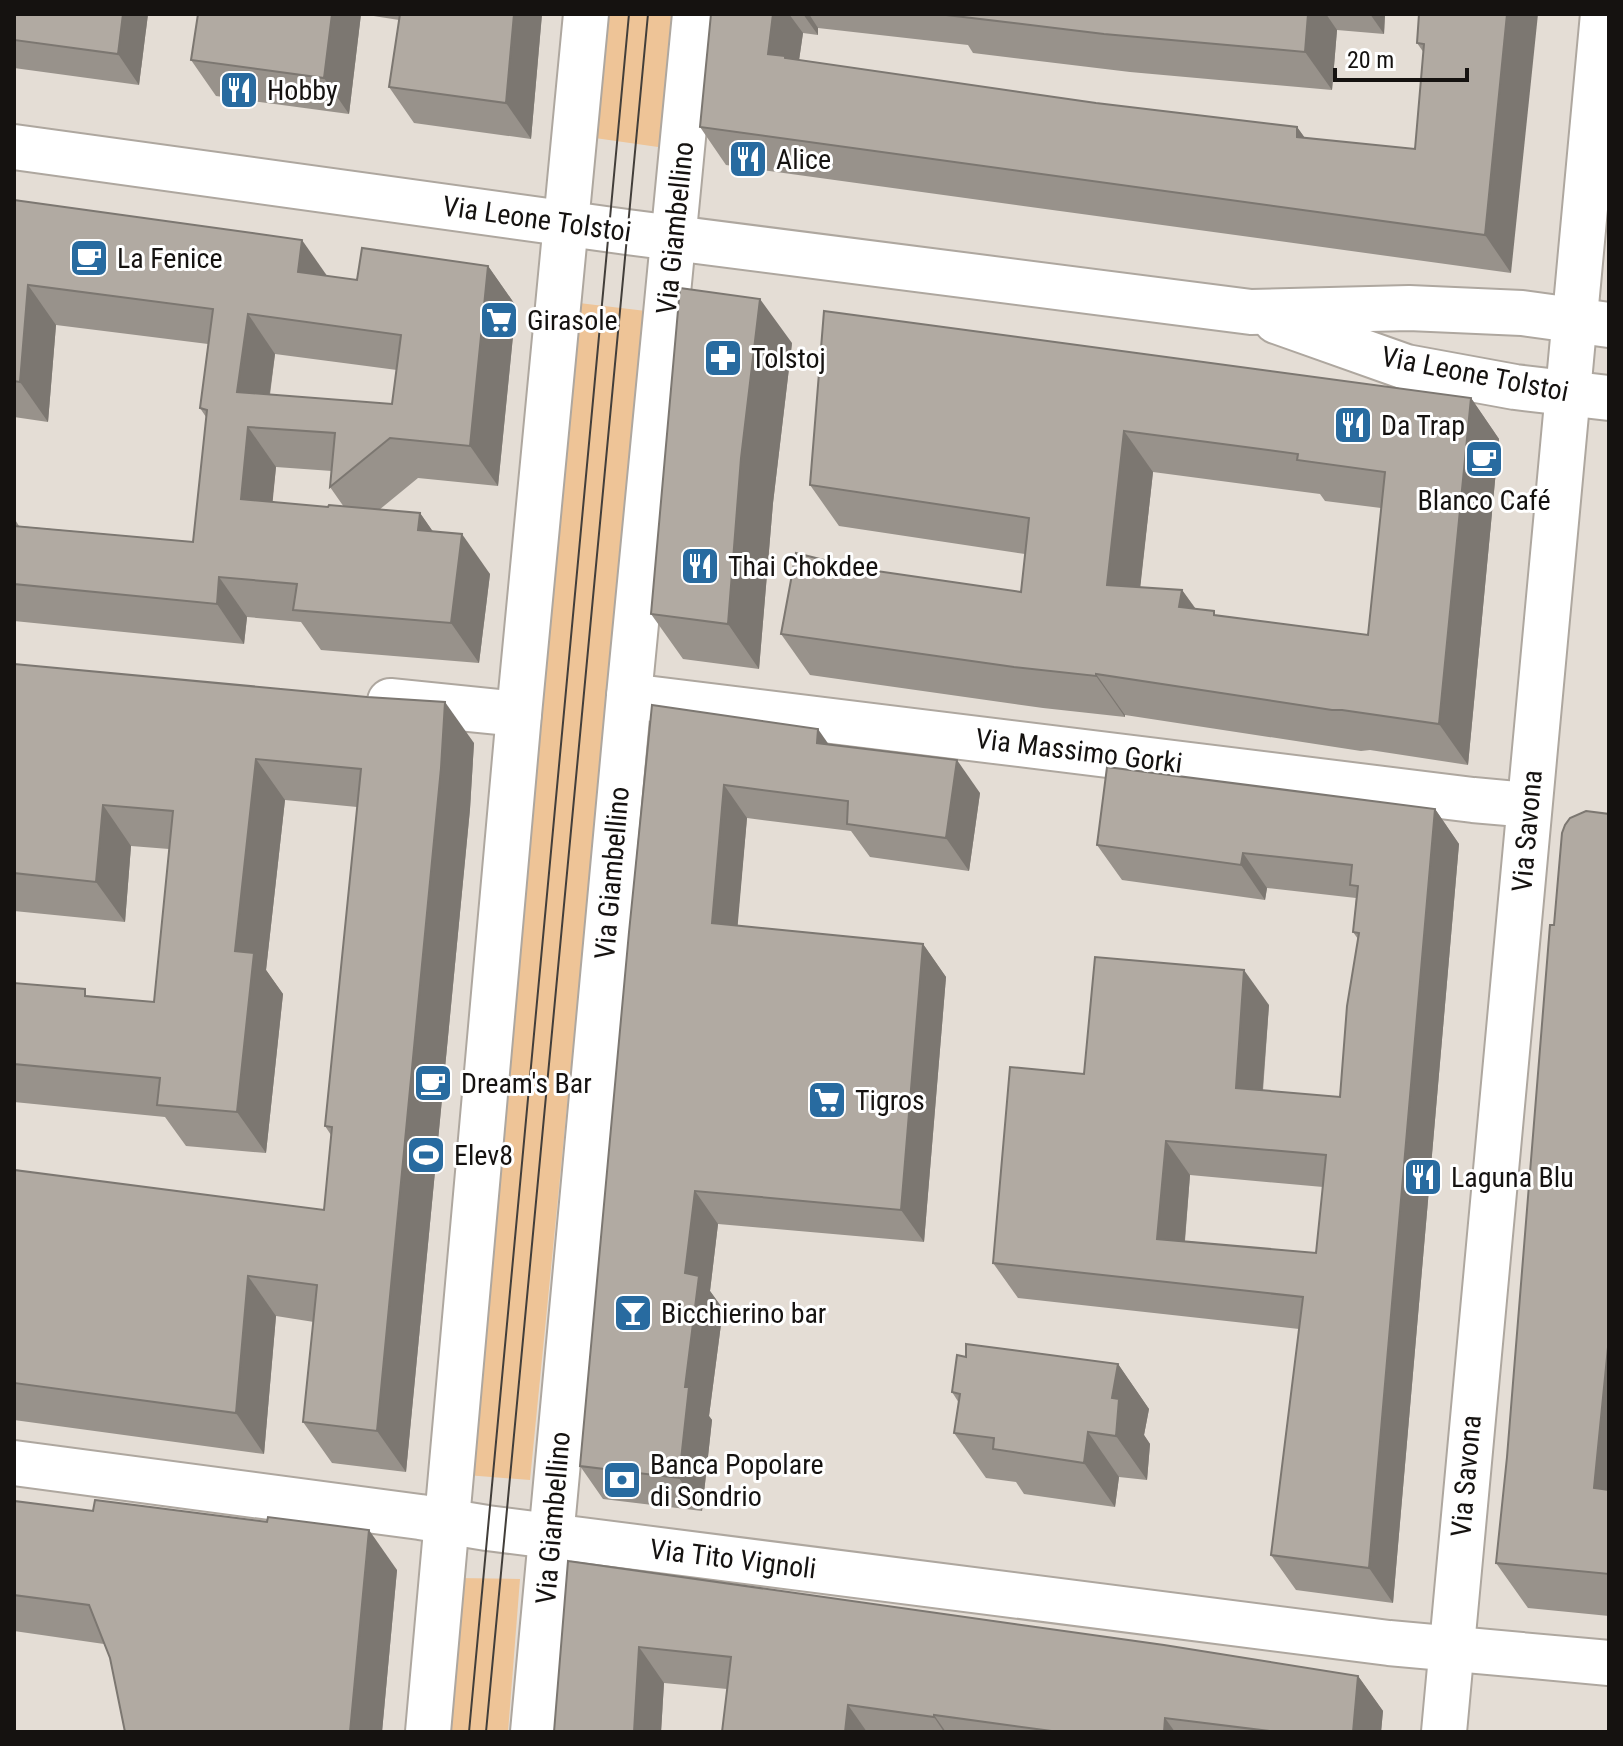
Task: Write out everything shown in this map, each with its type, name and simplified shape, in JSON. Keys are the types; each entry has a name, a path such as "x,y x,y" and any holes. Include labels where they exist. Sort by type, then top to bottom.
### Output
{"street":[{"path":"428,1732 519,714 586,14"},
{"name":"Via Giambellino","path":"533,1732 695,14"},
{"name":"Via Savona","path":"1444,1732 1529,805 1588,395 1603,14"},
{"name":"Via Leone Tolstoi","path":"14,147 1251,312 1409,308 1522,313 1591,322"},
{"name":"Via Leone Tolstoi","path":"1251,312 1406,367 1515,387 1588,395"},
{"name":"Via Massimo Gorki","path":"629,696 1529,805"},
{"path":"358,698 519,714"},
{"name":"Via Tito Vignoli","path":"14,1463 551,1536 1389,1643 1452,1648"},
{"path":"1452,1648 1609,1663"}],"shaded area":[{"path":"607,14 676,14 665,148 595,138"},
{"path":"579,303 646,311 530,1480 466,1475"},
{"path":"457,1578 520,1579 508,1732 442,1732"}],"building":[{"path":"14,14 123,14 118,54 14,40"},
{"path":"198,14 332,14 324,78 191,60"},
{"path":"400,14 514,14 506,103 389,87"},
{"path":"711,14 773,14 768,54 785,58 1096,103 1297,127 1297,137 1415,149 1424,44 1417,43 1419,14 1507,14 1485,235 700,127"},
{"path":"947,14 1308,14 1305,52 1104,34"},
{"path":"14,200 302,240 298,272 357,280 362,248 488,266 470,446 390,438 330,487 335,433 248,427 241,499 420,513 418,530 462,534 451,623 293,610 297,584 219,577 217,604 14,584 14,526 193,542 207,410 200,408 213,309 28,285 20,382 14,381","holes":["248,314 401,335 392,404 237,392"]},
{"path":"680,288 760,299 741,458 728,624 651,614"},
{"path":"824,311 1471,398 1439,724 1096,674 1014,667 781,634 796,553 856,568 1021,592 1029,518 810,485","holes":["1124,431 1298,454 1297,460 1385,472 1368,635 1214,615 1214,611 1179,607 1182,590 1107,585"]},
{"path":"14,664 445,702 377,1431 303,1422 317,1285 248,1276 236,1413 14,1383 14,1170 324,1210 332,1127 325,1126 361,769 256,759 235,951 254,953 237,1112 157,1105 160,1078 14,1064 14,983 85,989 85,996 154,1002 173,811 103,805 96,882 14,873"},
{"path":"652,705 818,729 817,743 957,760 946,838 847,824 848,801 724,785 712,923 923,944 901,1210 695,1191 685,1273 699,1276 685,1387 689,1387 679,1478 580,1466"},
{"path":"1107,767 1435,809 1369,1568 1271,1555 1303,1297 993,1263 1010,1067 1084,1074 1095,957 1244,970 1236,1088 1340,1097 1347,1006 1359,933 1353,932 1358,886 1350,885 1352,865 1243,853 1241,865 1097,845","holes":["1166,1141 1326,1155 1316,1253 1157,1239"]},
{"path":"1586,811 1609,814 1609,1337 1594,1488 1609,1490 1609,1574 1496,1563 1550,925 1554,925 1562,833 1570,818"},
{"path":"966,1344 1118,1364 1112,1398 1119,1399 1116,1436 1088,1432 1084,1463 993,1449 994,1438 954,1433 960,1394 952,1392 957,1355 966,1357"},
{"path":"95,1500 267,1522 268,1517 369,1530 350,1732 125,1732 110,1658 89,1605 14,1595 14,1501 93,1511"},
{"path":"568,1561 1164,1645 1358,1676 1353,1732 1277,1732 1165,1718 1164,1732 1059,1732 848,1705 845,1732 722,1732 731,1657 639,1647 634,1732 554,1732"}],"tram line":[{"path":"469,1732 629,14"},
{"path":"486,1732 648,14"}],"place":[{"name":"Hobby","path":"239,90"},
{"name":"Alice","path":"748,159"},
{"name":"La Fenice","path":"89,258"},
{"name":"Girasole","path":"499,320"},
{"name":"Tolstoj","path":"723,358"},
{"name":"Da Trap","path":"1353,425"},
{"name":"Blanco Café","path":"1484,459"},
{"name":"Thai Chokdee","path":"700,566"},
{"name":"Dream's Bar","path":"433,1083"},
{"name":"Tigros","path":"827,1100"},
{"name":"Elev8","path":"426,1155"},
{"name":"Laguna Blu","path":"1423,1177"},
{"name":"Bicchierino bar","path":"633,1313"},
{"name":"Banca Popolare di Sondrio","path":"622,1480"}]}
